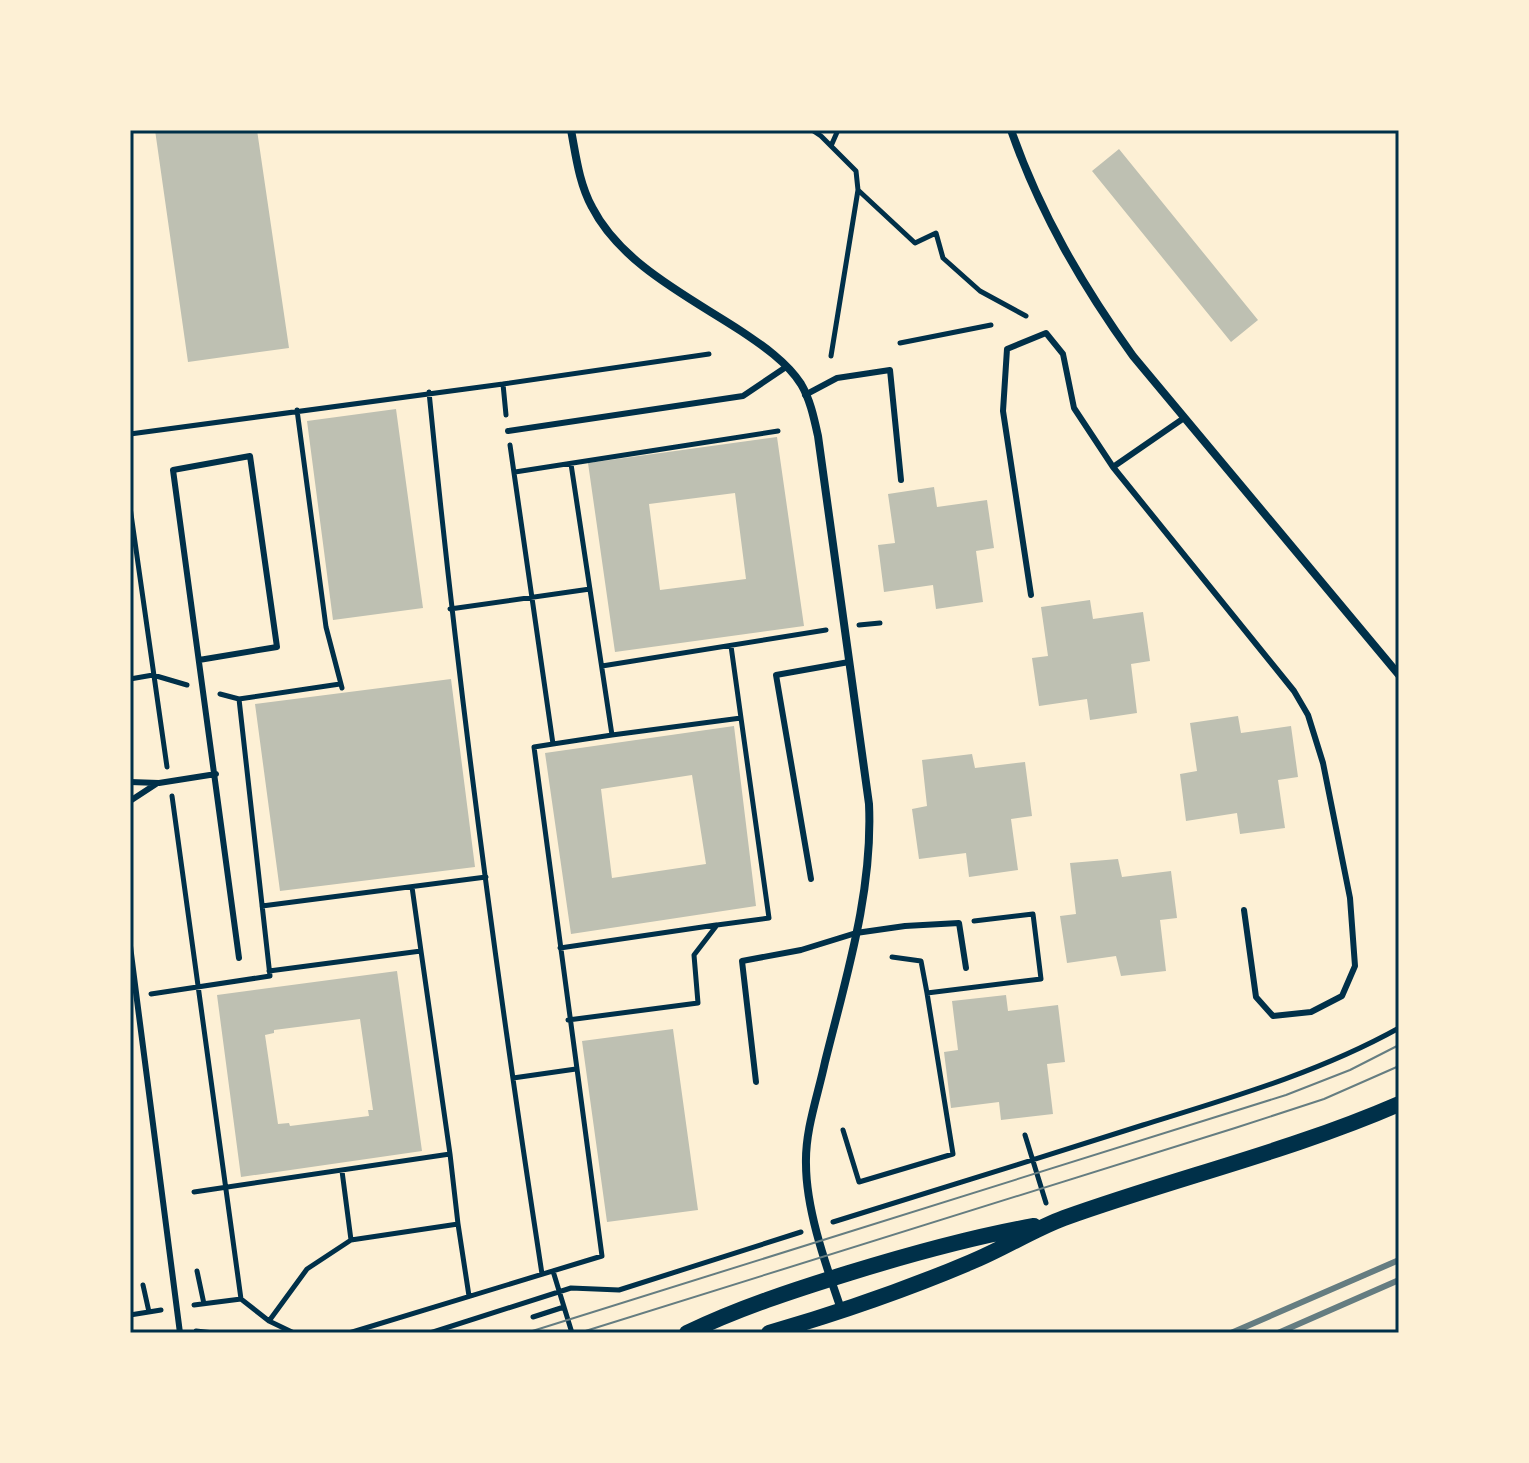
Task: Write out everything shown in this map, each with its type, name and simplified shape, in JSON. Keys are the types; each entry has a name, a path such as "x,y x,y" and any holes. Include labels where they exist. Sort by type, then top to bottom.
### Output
{"main road":[{"path":"769,1333 842,1312 972,1262 1052,1222 1122,1197 1336,1131 1399,1104"},
{"path":"687,1333 780,1295 831,1279 976,1236 1052,1222"}],"street":[{"path":"571,130 582,187 605,229 651,272 762,345 786,367 801,384 818,436 871,836 868,872 856,933 809,1137 806,1164 817,1227 842,1312"},
{"path":"1011,130 1043,212 1094,302 1133,356 1399,675"}],"lane":[{"path":"1031,595 1003,411 1007,349 1046,333 1063,354 1074,408 1113,467 1294,691 1308,715 1323,763 1350,898 1355,966 1342,996 1311,1012 1273,1016 1256,997 1244,910"},
{"path":"508,431 743,396 786,367"},
{"path":"805,395 837,378 890,370 901,480"},
{"path":"1113,467 1184,418"},
{"path":"199,660 277,647 250,456 173,470 239,958"},
{"path":"811,879 776,675 849,662"},
{"path":"130,782 159,783 216,774"},
{"path":"130,801 159,783"},
{"path":"756,1082 742,961 801,950 856,933 959,923 966,968"},
{"path":"130,946 180,1333"}],"path":[{"path":"812,130 856,171 858,190 831,356"},
{"path":"831,146 838,130"},
{"path":"858,190 915,243 936,233 943,258 952,267 980,291 1026,316"},
{"path":"900,343 991,325"},
{"path":"130,434 709,354"},
{"path":"503,384 553,744"},
{"path":"429,392 450,609 542,1274"},
{"path":"137,996 270,976 239,699 341,686 326,627 297,410"},
{"path":"515,472 778,431"},
{"path":"571,464 612,735"},
{"path":"130,507 241,1299 269,1321 294,1333"},
{"path":"450,609 590,589"},
{"path":"602,666 845,627"},
{"path":"560,948 769,918 731,646"},
{"path":"349,1333 602,1256 568,1020 534,747 741,718"},
{"path":"262,906 486,877"},
{"path":"412,887 469,1296"},
{"path":"927,993 1041,979 1033,914 959,923"},
{"path":"568,1020 698,1003 694,955 717,925"},
{"path":"269,971 421,951"},
{"path":"843,1130 859,1182 953,1154 921,961 892,957"},
{"path":"430,1333 559,1292 582,1287 619,1290 1033,1160 1309,1071 1365,1047 1399,1028"},
{"path":"513,1078 576,1069"},
{"path":"1025,1135 1052,1222"},
{"path":"194,1192 450,1154"},
{"path":"342,1171 351,1240"},
{"path":"269,1321 307,1269 351,1240 458,1224"},
{"path":"197,1271 204,1304"},
{"path":"553,1271 572,1333"},
{"path":"143,1285 149,1312"},
{"path":"533,1317 564,1307"},
{"path":"197,1331 214,1333"}],"building":[{"path":"155,130 257,130 289,348 188,362"},
{"path":"1119,149 1258,320 1231,342 1092,171"},
{"path":"396,409 423,608 333,620 307,421"},
{"path":"777,437 804,626 615,652 588,463","holes":["735,493 746,579 660,590 649,504"]},
{"path":"934,487 937,507 987,500 994,548 976,551 983,602 936,609 933,585 884,592 878,545 895,543 888,494"},
{"path":"1090,600 1093,619 1143,612 1150,661 1131,664 1137,713 1090,720 1087,699 1039,706 1032,658 1048,656 1041,607"},
{"path":"451,679 475,867 280,891 255,704"},
{"path":"1238,716 1241,733 1291,726 1298,777 1278,780 1285,828 1240,834 1237,813 1186,821 1180,774 1197,771 1190,723"},
{"path":"734,726 756,906 571,934 545,753","holes":["692,775 706,864 612,878 601,789"]},
{"path":"972,754 975,768 1025,762 1032,816 1011,819 1018,870 969,877 966,853 919,859 912,809 927,806 922,760"},
{"path":"1118,859 1122,877 1171,871 1177,918 1160,920 1166,971 1121,976 1116,956 1067,963 1060,916 1076,914 1070,863"},
{"path":"397,971 422,1151 241,1177 217,995","holes":["360,1019 373,1110 368,1110 369,1116 290,1126 289,1123 278,1124 265,1035 274,1033 274,1030"]},
{"path":"1006,995 1008,1011 1058,1005 1065,1062 1047,1064 1053,1114 1001,1120 999,1102 951,1108 944,1052 958,1050 952,1001"},
{"path":"673,1029 698,1210 607,1222 582,1041"}],"tram line":[{"path":"526,1333 1286,1095 1350,1070 1399,1045"},
{"path":"579,1333 1235,1128 1324,1099 1399,1066"}],"railway":[{"path":"1231,1333 1399,1260"},
{"path":"1278,1333 1399,1280"}]}
